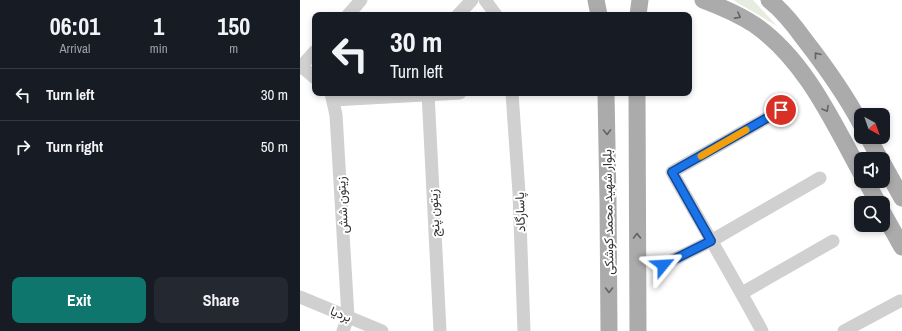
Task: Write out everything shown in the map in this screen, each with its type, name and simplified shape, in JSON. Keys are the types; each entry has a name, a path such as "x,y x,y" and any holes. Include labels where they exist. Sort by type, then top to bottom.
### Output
{"main road":[{"path":"596,0 598,12"},
{"path":"638,12 640,0"},
{"path":"702,0 728,10 754,24 772,39 795,63 819,97 854,160"},
{"path":"770,0 791,22 823,62 854,110"},
{"name":"بلوار شهید محمد کوشکی","path":"606,96 609,331"},
{"path":"637,96 638,331"},
{"path":"890,177 902,198"},
{"path":"890,226 902,247"}],"street":[{"path":"351,12 361,0"},
{"path":"461,12 472,0"},
{"path":"485,0 494,12"},
{"path":"312,54 301,67 312,76"},
{"path":"332,97 356,96"},
{"name":"زیتون پنج","path":"428,96 440,331"},
{"name":"پاسارگاد","path":"512,96 519,193 524,331"},
{"name":"زیتون شش","path":"332,97 336,115 348,317"},
{"path":"762,331 742,293 672,172 781,110"},
{"path":"663,265 711,241 820,178"},
{"path":"742,293 833,241"},
{"name":"بردیا","path":"300,297 382,331"},
{"path":"844,331 900,301"},
{"path":"343,331 348,317"}],"shaded area":[{"path":"733,0 753,0 777,26"}],"slow traffic":[{"path":"701,156 746,130"}],"route":[{"path":"663,265 711,241 672,172 781,110"}]}
